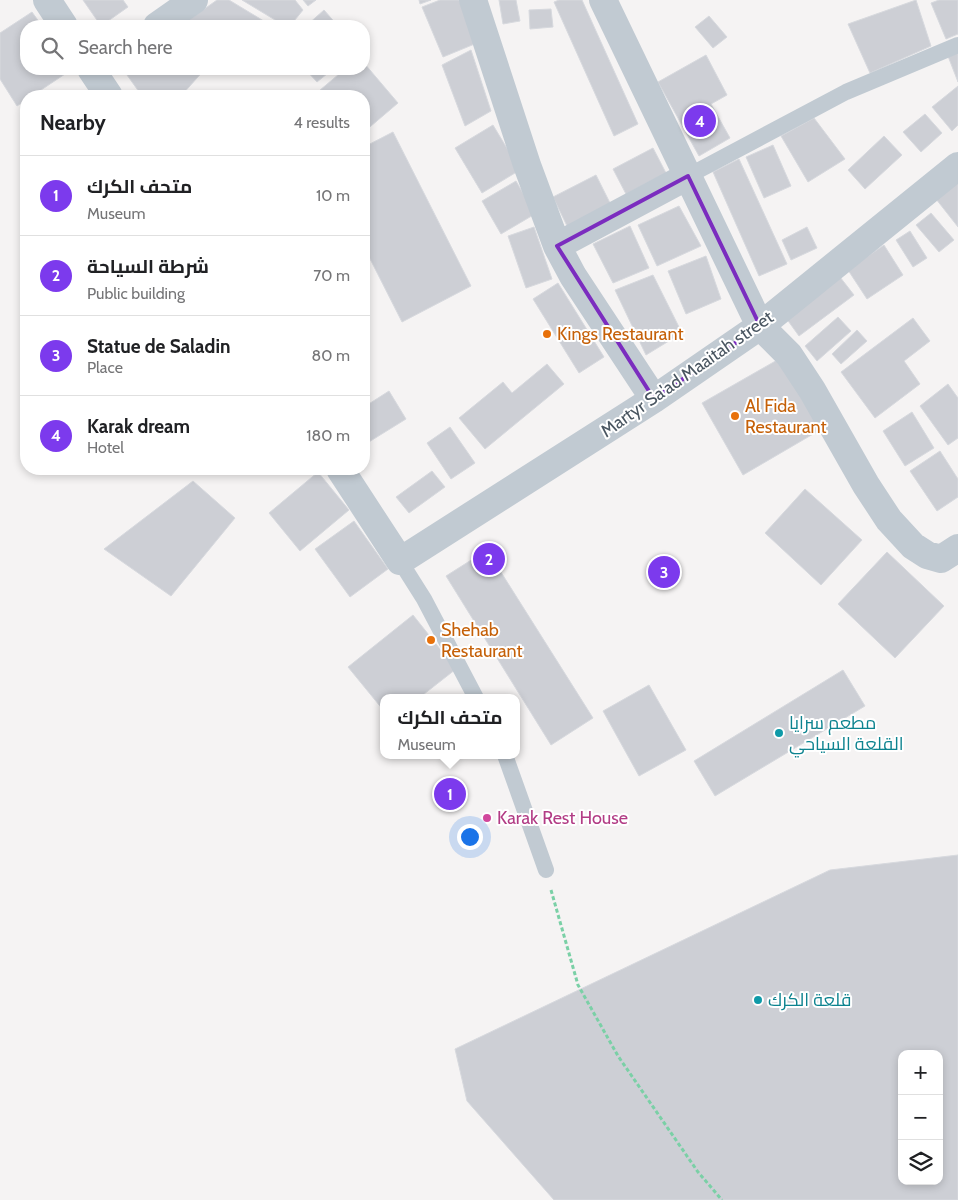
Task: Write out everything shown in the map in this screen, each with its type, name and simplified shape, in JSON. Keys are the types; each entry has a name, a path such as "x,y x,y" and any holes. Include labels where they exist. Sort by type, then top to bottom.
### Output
{"street":[{"path":"47,0 60,20"},
{"path":"166,20 194,0"},
{"path":"473,0 527,165 557,246 573,276 654,399"},
{"path":"603,0 760,326 789,355 812,390 866,485 889,520 913,546 927,555 941,559 958,548"},
{"path":"95,75 105,90"},
{"name":"Martyr Sa'ad Maaitah street","path":"400,561 654,399 760,326 958,166"},
{"path":"557,246 688,176"},
{"path":"344,475 400,561"}],"lane":[{"path":"688,176 846,92 958,45"},
{"path":"400,561 424,598 474,694"},
{"path":"506,759 546,870"}],"path":[{"path":"546,870 578,985 618,1056 698,1172 722,1200"}],"highlighted area":[{"path":"688,176 760,326 654,399 557,246"}],"building":[{"path":"83,0 123,0 128,7 110,20 97,20"},
{"path":"217,0 229,0 262,20 189,20"},
{"path":"242,0 295,0 303,10 295,20 275,20"},
{"path":"303,0 316,0 308,6"},
{"path":"419,0 431,0 420,4"},
{"path":"440,0 459,0 477,43 443,57 422,7"},
{"path":"499,0 516,0 520,21 503,24"},
{"path":"559,0 582,0 638,124 614,136 554,2"},
{"path":"916,0 931,46 870,73 848,24"},
{"path":"939,0 958,0 958,34 946,39 931,3"},
{"path":"551,9 553,27 530,29 529,10"},
{"path":"324,10 333,20 313,20"},
{"path":"32,12 38,20 20,20 20,75 64,75 41,90 20,90 20,104 17,106 0,79 0,33"},
{"path":"709,16 727,37 713,48 695,27"},
{"path":"958,46 958,82 946,51"},
{"path":"471,50 491,111 465,126 442,65"},
{"path":"706,55 727,95 711,104 730,138 699,156 658,82"},
{"path":"370,70 398,103 370,127 370,90 320,90 338,75 370,75"},
{"path":"127,75 200,75 186,90 138,90"},
{"path":"311,75 326,75 317,82"},
{"path":"958,86 958,125 952,131 932,107"},
{"path":"925,114 942,133 921,152 903,132"},
{"path":"814,118 845,159 808,182 781,136"},
{"path":"493,125 520,170 482,193 455,148"},
{"path":"393,132 471,286 402,322 370,259 370,144"},
{"path":"884,136 902,155 865,189 848,170"},
{"path":"773,145 791,186 764,198 746,157"},
{"path":"653,148 666,173 626,194 613,169"},
{"path":"739,159 787,264 759,276 713,172"},
{"path":"596,175 613,209 569,230 553,197"},
{"path":"516,181 535,214 501,234 482,201"},
{"path":"958,182 958,227 936,199"},
{"path":"679,206 701,246 657,266 638,225"},
{"path":"931,213 954,240 939,252 916,225"},
{"path":"630,226 649,268 613,283 593,244"},
{"path":"534,227 552,279 526,288 508,236"},
{"path":"807,227 817,248 791,260 782,240"},
{"path":"910,231 927,258 913,267 896,240"},
{"path":"884,245 903,275 867,299 848,270"},
{"path":"706,256 721,299 686,314 668,271"},
{"path":"653,275 682,333 646,355 615,290"},
{"path":"840,277 854,295 799,336 786,318"},
{"path":"558,283 604,357 579,373 533,299"},
{"path":"838,317 851,331 817,361 805,346"},
{"path":"913,318 930,341 904,361 920,384 875,418 841,372"},
{"path":"857,330 867,341 841,364 832,354"},
{"path":"779,359 820,430 743,475 702,403"},
{"path":"547,364 564,384 485,449 459,418 503,382 512,393"},
{"path":"948,384 958,398 958,438 948,445 920,406"},
{"path":"389,391 406,419 370,441 370,403"},
{"path":"912,412 934,448 905,466 883,431"},
{"path":"450,427 475,463 451,479 427,443"},
{"path":"940,451 958,479 958,497 937,511 910,471"},
{"path":"432,471 445,487 409,513 396,497"},
{"path":"314,475 320,475 349,510 300,551 269,513"},
{"path":"193,481 235,518 171,596 104,549"},
{"path":"805,489 862,540 821,585 765,533"},
{"path":"354,521 388,569 350,597 315,549"},
{"path":"487,550 593,718 551,745 446,576"},
{"path":"887,552 944,606 895,658 838,604"},
{"path":"413,615 456,669 424,694 380,694 380,706 348,667"},
{"name":"مطعم سرايا القلعة السياحي","path":"843,670 865,706 715,796 694,761"},
{"path":"649,685 686,750 639,776 603,711"},
{"name":"قلعة الكرك","path":"958,855 958,1200 554,1200 467,1101 455,1049 830,870"}],"place":[{"name":"Karak dream","path":"700,121"},
{"name":"Kings Restaurant","path":"547,334"},
{"name":"Al Fida Restaurant","path":"735,416"},
{"name":"شرطة السياحة","path":"489,559"},
{"name":"Statue de Saladin","path":"664,572"},
{"name":"Shehab Restaurant","path":"431,640"},
{"name":"مطعم سرايا القلعة السياحي","path":"779,733"},
{"name":"متحف الكرك","path":"450,794"},
{"name":"Karak Rest House","path":"487,818"},
{"name":"قلعة الكرك","path":"758,1000"}]}
